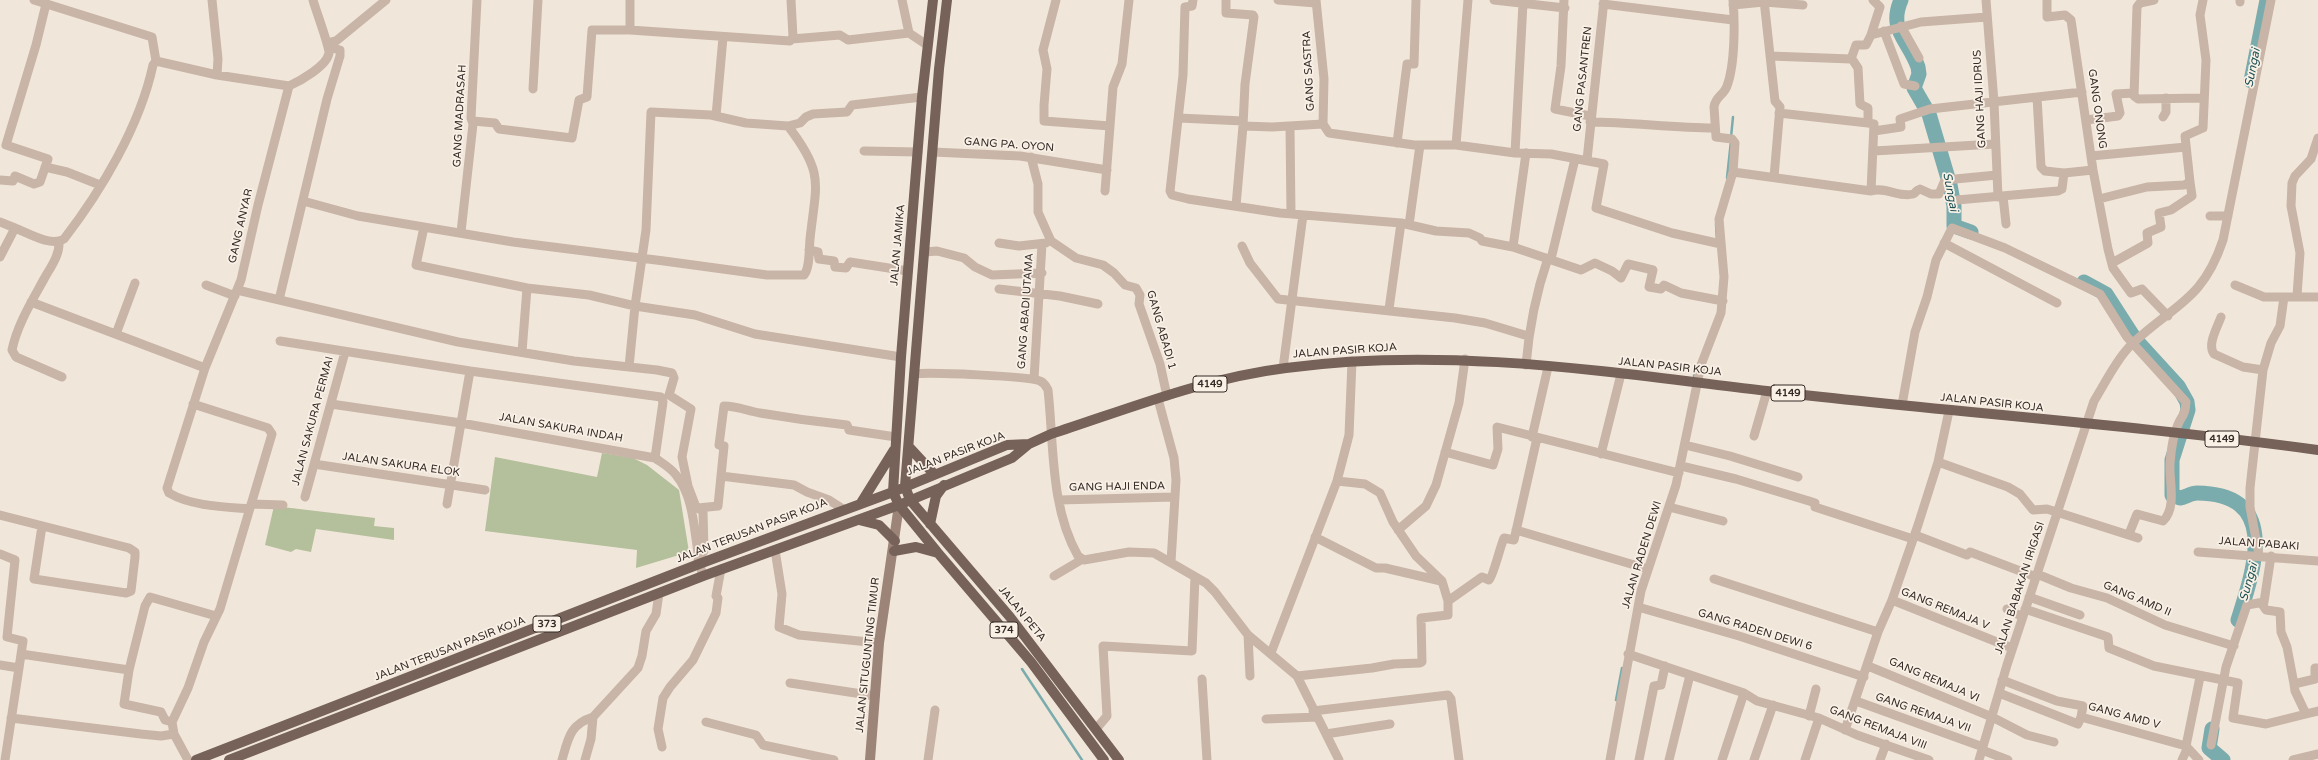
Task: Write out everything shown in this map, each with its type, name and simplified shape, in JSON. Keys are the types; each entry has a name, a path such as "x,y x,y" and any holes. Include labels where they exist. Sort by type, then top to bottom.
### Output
{"main road":[{"name":"JALAN JAMIKA","path":"893,492 900,357 922,97 933,0"},
{"path":"905,486 924,252 947,0"},
{"name":"JALAN PASIR KOJA","path":"899,504 1012,458 1028,444 1051,434 1162,397 1200,386 1282,368 1352,361 1465,360 1548,367 1698,381 1767,391 2318,450"},
{"path":"861,503 895,443"},
{"name":"JALAN PASIR KOJA","path":"893,492 1007,445 1028,444"},
{"path":"909,447 934,474"},
{"path":"930,524 936,496 944,485"},
{"name":"JALAN PETA","path":"905,486 910,500 1010,617 1096,729 1116,759"},
{"name":"JALAN TERUSAN PASIR KOJA","path":"196,760 699,562 893,492"},
{"name":"374","path":"893,492 899,504 938,553 1031,662 1104,760"},
{"name":"373","path":"229,760 721,569 899,504"},
{"path":"857,520 879,525 894,546 916,547 938,553"}],"street":[{"path":"34,0 152,37 156,61 135,121 100,185 69,232 59,242 58,252 31,302 17,334 13,353 62,377"},
{"path":"212,0 218,59 216,75"},
{"path":"156,61 216,75 289,86 316,70 328,58 328,45 312,0"},
{"path":"328,45 336,41 386,0"},
{"name":"GANG MADRASAH","path":"461,232 473,121 477,0"},
{"path":"533,89 538,0"},
{"path":"630,0 630,30"},
{"path":"791,0 792,38"},
{"path":"902,0 909,33"},
{"path":"1056,0 1043,50 1047,68 1044,121 1110,126"},
{"path":"1105,190 1113,87 1122,64 1129,0"},
{"path":"1193,0 1192,6 1185,7 1184,68 1170,191 1172,195 1188,199 1291,214 1405,224 1436,232 1468,233 1480,238 1482,242 1513,247 1550,258 1582,270 1594,263 1608,268 1621,278 1628,264 1643,267 1653,270 1649,287 1661,289 1664,286 1681,293 1723,301"},
{"path":"1226,0 1226,13 1253,15 1254,17 1245,84 1236,206"},
{"path":"1278,0 1316,2"},
{"path":"1397,143 1406,64 1414,64 1416,0"},
{"path":"1456,145 1468,0"},
{"path":"1494,0 1523,3 1564,4 1561,66 1555,109 1590,119 1660,126 1714,128 1714,102 1728,86 1731,66 1733,3 1764,1 1803,5"},
{"path":"1868,123 1868,108 1860,104 1854,61 1856,45 1867,44 1880,7 1873,0"},
{"name":"GANG HAJI IDRUS","path":"1986,0 1994,102 1997,175 2006,224"},
{"name":"GANG ONONG","path":"2047,0 2047,17 2065,16 2071,20 2091,156 2112,263"},
{"path":"2154,0 2140,3 2137,7 2135,98 2204,98"},
{"path":"2165,313 2142,289 2131,293 2112,263 2148,243 2147,233 2161,227 2159,213 2171,210 2192,196 2185,136 2203,129 2206,60 2200,15 2203,0"},
{"name":"JALAN BABAKAN IRIGASI","path":"1979,760 2012,648 2086,424 2098,396 2132,340 2165,313 2193,294 2204,281 2219,253 2271,0"},
{"path":"1764,1 1775,101 1779,106 1774,178"},
{"name":"GANG SASTRA","path":"1179,118 1290,127 1323,124 1324,79 1316,2"},
{"path":"1603,2 1733,20"},
{"name":"GANG PASANTREN","path":"1587,160 1603,2"},
{"path":"1515,153 1523,3"},
{"path":"0,180 13,181 15,176 34,184 40,182 45,167 47,158 6,145 36,44 46,4"},
{"path":"1871,35 1898,26 1935,20 1987,17"},
{"path":"1898,26 1919,58"},
{"path":"473,121 495,123 499,129 572,138 579,100 587,97 592,30 630,30 785,42 792,38 840,34 848,40 909,33 927,45"},
{"path":"1884,31 1904,84 1915,86"},
{"path":"716,116 723,37"},
{"path":"279,300 341,51 328,45"},
{"path":"1770,56 1854,61"},
{"name":"GANG ANYAR","path":"250,507 218,506 169,493 168,482 205,368 236,293 289,86"},
{"path":"1874,131 1901,127 1900,119 1928,110 2082,92"},
{"path":"2086,120 2118,116 2120,113 2116,94 2134,93"},
{"path":"629,367 635,306 646,230 651,112 716,116 746,123 788,126 799,123 806,117 813,114 847,112 852,105 922,97"},
{"path":"2037,97 2041,167 2046,171 2060,172 2094,170"},
{"path":"2163,117 2166,112 2166,98"},
{"path":"1779,113 1874,124 1874,151 1871,190"},
{"path":"1323,124 1329,133 1397,143 1420,145 1456,145 1515,153 1526,152 1551,154 1604,164 1596,208 1672,233 1721,244"},
{"path":"303,201 358,216 538,246 641,258 767,276 804,275 815,206 816,178 810,157 788,126"},
{"path":"1290,127 1291,214"},
{"name":"JALAN RADEN DEWI","path":"1610,760 1628,654 1638,607 1648,569 1680,469 1701,365 1721,313 1723,301 1724,277 1719,219 1733,172 1735,143 1732,139 1716,137 1714,128"},
{"path":"2297,296 2300,253 2291,206 2292,191 2295,176 2307,165 2318,138"},
{"path":"1874,151 1943,145 1995,144"},
{"path":"1389,309 1420,145"},
{"path":"2091,156 2186,147"},
{"path":"864,151 918,152"},
{"name":"GANG PA. OYON","path":"933,152 1031,157 1107,170"},
{"path":"1513,247 1526,152"},
{"path":"999,243 1019,246 1042,244 1051,241 1038,212 1038,184 1031,157"},
{"path":"1526,365 1528,336 1539,286 1550,258 1576,159"},
{"path":"2307,165 2318,166"},
{"path":"45,167 67,172 100,185"},
{"path":"1733,172 1913,194 1920,189 1935,194 1949,179 1997,175"},
{"path":"1957,200 2061,190 2060,172"},
{"path":"2099,199 2147,187 2184,185 2190,182"},
{"path":"1282,368 1291,300 1300,251 1303,215"},
{"path":"2210,216 2226,216"},
{"path":"0,222 52,242 59,242"},
{"path":"424,227 416,265 527,288 589,295 635,306 695,315 755,334 900,357"},
{"path":"0,257 15,228"},
{"path":"1902,405 1915,332 1927,297 1936,260 1952,228 2004,248 2100,294 2132,340 2186,402 2186,413 2177,425 2177,434 2170,463 2171,499 2167,515 2162,521 2137,514 2129,534"},
{"name":"GANG ABADI 1","path":"1051,241 1076,258 1103,266 1114,273 1125,284 1136,288 1140,295 1139,304 1160,364 1162,397 1174,458 1171,562"},
{"path":"1944,243 2057,303"},
{"name":"GANG ABADI UTAMA","path":"1034,379 1042,273 1042,244"},
{"path":"1242,246 1250,263 1276,297 1291,300 1389,309 1485,323 1528,336"},
{"path":"809,250 818,252 819,259 834,260 835,267 846,268 850,262 908,271"},
{"path":"924,252 937,252 964,258 975,267 992,275 1042,273"},
{"path":"116,334 135,283"},
{"path":"2235,284 2264,297 2318,297"},
{"path":"206,285 236,293 279,300 458,342 672,373 674,378 669,395 691,409 682,457 688,486 698,508 703,511 704,547 703,555 699,562"},
{"path":"522,352 527,288"},
{"path":"999,289 1098,304"},
{"path":"2255,554 2250,507 2254,442 2263,370 2271,343 2280,326 2284,297"},
{"path":"31,302 205,368"},
{"path":"2221,317 2211,345 2211,350 2214,354 2243,367 2263,370"},
{"path":"280,341 470,371 661,397 663,402 655,458"},
{"name":"JALAN SAKURA PERMAI","path":"305,497 345,352"},
{"path":"1398,530 1426,506 1436,485 1459,403 1465,360"},
{"path":"1271,653 1337,481 1349,435 1352,361"},
{"path":"1448,601 1482,577 1487,581 1492,578 1497,554 1504,538 1514,540 1548,367"},
{"path":"447,504 449,484 470,371"},
{"path":"914,374 1034,379 1045,384 1048,390 1051,434 1059,500 1063,519 1076,553 1081,560"},
{"path":"1601,454 1621,374"},
{"path":"1754,436 1767,391"},
{"path":"188,760 174,734 172,722 216,616 267,453 271,431 268,428 194,404"},
{"name":"JALAN SAKURA INDAH","path":"331,404 461,423 655,458 672,470 682,484 689,503 699,562 703,576"},
{"path":"698,508 718,506 724,446 719,445 724,406 847,425 850,430 895,443"},
{"path":"1845,730 1868,666 1878,632 1892,600 1914,537 1938,462 1949,411"},
{"name":"GANG AMD II","path":"1445,452 1493,465 1498,449 1496,428 1601,454 1736,479 1809,500 1815,503 1815,507 1914,537 1967,555 1970,552 2071,588 2108,598 2165,625 2232,645"},
{"path":"1685,445 1798,478"},
{"path":"1938,462 2008,487 2020,494 2033,510 2047,509 2138,538"},
{"name":"JALAN SAKURA ELOK","path":"314,464 485,490"},
{"path":"721,476 794,485 807,492 829,500 843,509"},
{"path":"1296,676 1372,668 1394,664 1420,663 1422,662 1421,618 1447,617 1448,601 1442,581 1416,556 1398,530 1383,498 1377,490 1357,482 1337,481"},
{"name":"GANG HAJI ENDA","path":"1059,500 1174,498"},
{"name":"JALAN SITUGUNTING TIMUR","path":"870,760 879,643 899,504"},
{"path":"250,507 283,505"},
{"path":"1669,507 1723,521"},
{"path":"0,515 129,548 135,552 131,591 126,593 34,579 42,526"},
{"path":"1516,530 1648,569"},
{"path":"1315,537 1376,568 1385,568 1442,581"},
{"path":"775,550 782,594 779,627 799,635 879,643"},
{"path":"1054,576 1081,560 1129,552 1146,552 1154,553 1195,577 1215,592 1248,635 1271,653 1296,676 1339,760"},
{"name":"JALAN PABAKI","path":"2198,552 2255,554 2318,561"},
{"path":"0,554 15,560 7,637 22,640 12,718 4,746 6,760"},
{"path":"2262,604 2264,602 2271,556"},
{"path":"662,747 658,729 663,698 670,687 693,660 712,623 716,613 718,598 716,596 721,569"},
{"path":"1096,729 1108,716 1103,646 1192,652 1195,577"},
{"path":"1714,580 1878,632"},
{"path":"562,760 572,730 582,720 593,717 638,668 642,656 646,631 656,614 659,593"},
{"path":"172,722 165,720 161,712 124,704 129,670 145,606 150,597 216,616"},
{"path":"2029,597 2080,615"},
{"name":"GANG REMAJA V","path":"1892,600 2012,648"},
{"path":"2210,745 2222,680 2232,645 2247,605 2262,604"},
{"path":"2262,604 2266,610 2280,612 2281,632 2287,646 2295,691 2306,714"},
{"name":"GANG RADEN DEWI 6","path":"1638,607 1739,636 1864,677"},
{"path":"2007,609 2108,637 2109,648 2152,665 2200,677 2238,684 2233,718 2266,724 2318,711"},
{"path":"1248,635 1250,676"},
{"path":"21,654 129,670"},
{"name":"GANG REMAJA VIII","path":"1628,654 1744,694 1757,701 1819,718 1845,730 1929,760"},
{"path":"0,665 19,668"},
{"path":"1639,760 1654,686 1661,685 1665,666"},
{"name":"GANG REMAJA VI","path":"1868,666 1992,717 2027,734 2054,742"},
{"path":"2294,684 2315,679 2315,668 2318,668"},
{"path":"1669,760 1690,675"},
{"path":"2182,760 2187,747 2200,677"},
{"path":"1202,679 1207,760"},
{"path":"2002,680 2057,701 2083,706 2081,716"},
{"path":"790,683 875,696"},
{"path":"1809,716 1816,689"},
{"name":"GANG AMD V","path":"1999,693 2078,724 2081,716 2187,747 2199,760"},
{"path":"1722,760 1744,694"},
{"path":"1266,719 1315,714 1448,695 1451,699 1459,760"},
{"name":"GANG REMAJA VII","path":"1856,701 1983,748 2008,760"},
{"path":"1754,760 1773,705"},
{"path":"928,760 936,710"},
{"path":"585,760 591,739 593,717"},
{"path":"12,718 161,736 174,734"},
{"path":"1805,760 1819,718"},
{"path":"706,722 756,735 763,744 834,760"},
{"path":"1326,734 1390,724"},
{"path":"1880,760 1886,744"},
{"path":"2293,760 2318,754"}],"green space":[{"path":"602,453 633,458 647,465 679,490 689,552 636,568 637,550 485,531 495,457 597,477"},
{"path":"274,506 375,518 374,526 394,528 394,540 316,529 311,552 296,549 291,552 265,545"}],"waterway":[{"name":"Sungai","path":"1901,0 1898,10 1898,27 1918,67 1919,74 1914,88 1929,114 1950,185 1954,206 1954,226 1971,232"},
{"name":"Sungai","path":"2251,81 2267,0"},
{"path":"1731,137 1733,117"},
{"path":"1727,178 1731,141"},
{"path":"1716,224 1717,241"},
{"name":"Sungai","path":"2084,282 2106,294 2135,339 2178,386 2187,402 2188,410 2172,460 2172,495 2180,498 2197,493 2224,497 2241,506 2251,520 2255,538 2254,558 2250,579 2238,620"},
{"path":"1694,376 1696,370"},
{"path":"1616,700 1622,668"},
{"path":"1022,669 1082,760"},
{"name":"Sungai","path":"2212,729 2209,748 2223,760"}]}
